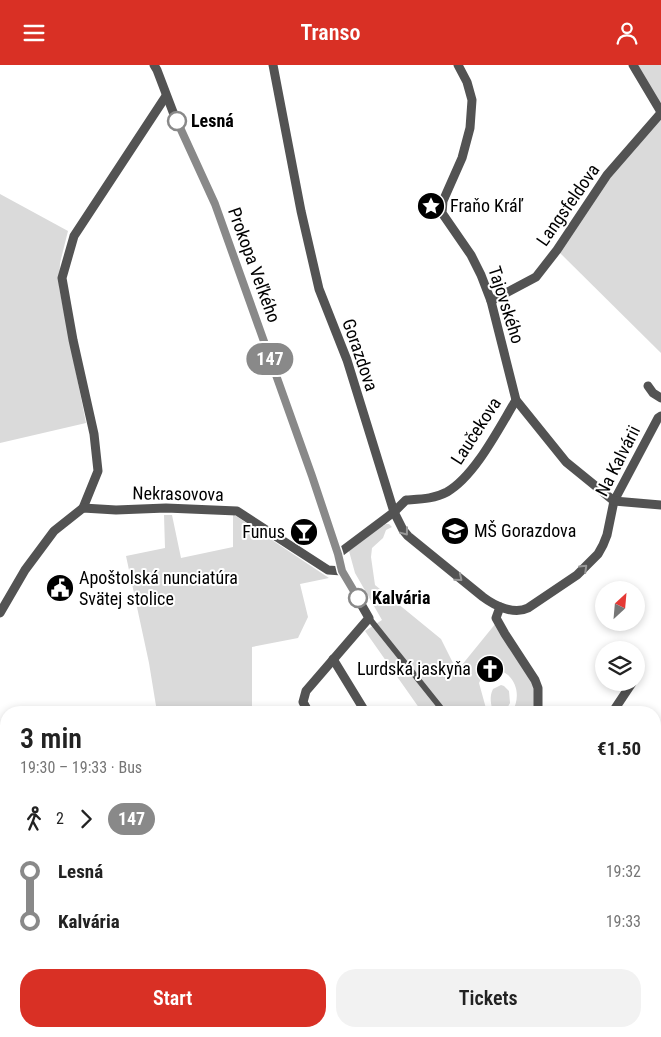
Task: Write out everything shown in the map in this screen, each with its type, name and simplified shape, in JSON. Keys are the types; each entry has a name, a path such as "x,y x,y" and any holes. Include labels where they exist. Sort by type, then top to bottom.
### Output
{"street":[{"name":"Gorazdova","path":"273,65 301,211 319,289 347,360 394,512 408,536 483,597 500,607"},
{"name":"Tajovského","path":"458,65 467,81 472,100 470,129 462,158 443,201 442,213 471,255 481,275 491,301 516,400 566,462 614,501"},
{"name":"Langsfeldova","path":"491,301 536,277 557,250 607,175 661,113 633,65"},
{"name":"Prokopa Veľkého","path":"158,67 166,95 215,204 312,476 342,571 370,618"},
{"path":"0,613 25,570 54,531 83,508 98,471 94,434 73,340 62,278 74,236 166,95"},
{"path":"648,385 652,393 661,399"},
{"name":"Laučekova","path":"338,554 394,512 406,500 436,497 447,492 464,479 470,473 516,400"},
{"name":"Na Kalvárii","path":"500,607 524,610 582,571 598,554 607,535 614,501 658,417 661,416"},
{"path":"614,501 661,505"},
{"name":"Nekrasovova","path":"83,508 116,510 169,508 237,511 328,570 342,571"},
{"path":"500,607 496,619 535,680 538,688 538,706"},
{"path":"305,706 303,702 306,691 370,618 439,706"},
{"path":"333,659 362,706"},
{"path":"617,706 627,691"}],"shaded area":[{"path":"633,65 661,65 661,112"},
{"path":"661,113 661,353 557,250 607,175"},
{"path":"0,194 68,231 60,263 59,287 86,423 0,443"},
{"path":"233,514 329,578 300,584 308,617 298,638 252,647 252,706 156,706 149,663 126,556 165,548 164,515 172,515 181,558 233,547"},
{"path":"389,524 392,527 386,530 383,538 372,548 371,557 375,585 441,639 457,671 496,623 536,688 536,706 515,706 517,693 512,679 491,664 488,665 479,683 485,706 418,706 365,631 382,620 355,573 349,551 380,526"},
{"path":"501,685 509,691 510,703 508,706 492,706 491,695 493,689"}],"bus line":[{"name":"147","path":"177,121 215,204 312,476 342,571 358,598"}],"place":[{"name":"Lesná","path":"177,121"},
{"name":"Fraňo Kráľ","path":"431,206"},
{"name":"MŠ Gorazdova","path":"455,531"},
{"name":"Funus","path":"304,532"},
{"name":"Apoštolská nunciatúra Svätej stolice","path":"60,588"},
{"name":"Kalvária","path":"358,598"},
{"name":"Lurdská jaskyňa","path":"490,669"}]}
